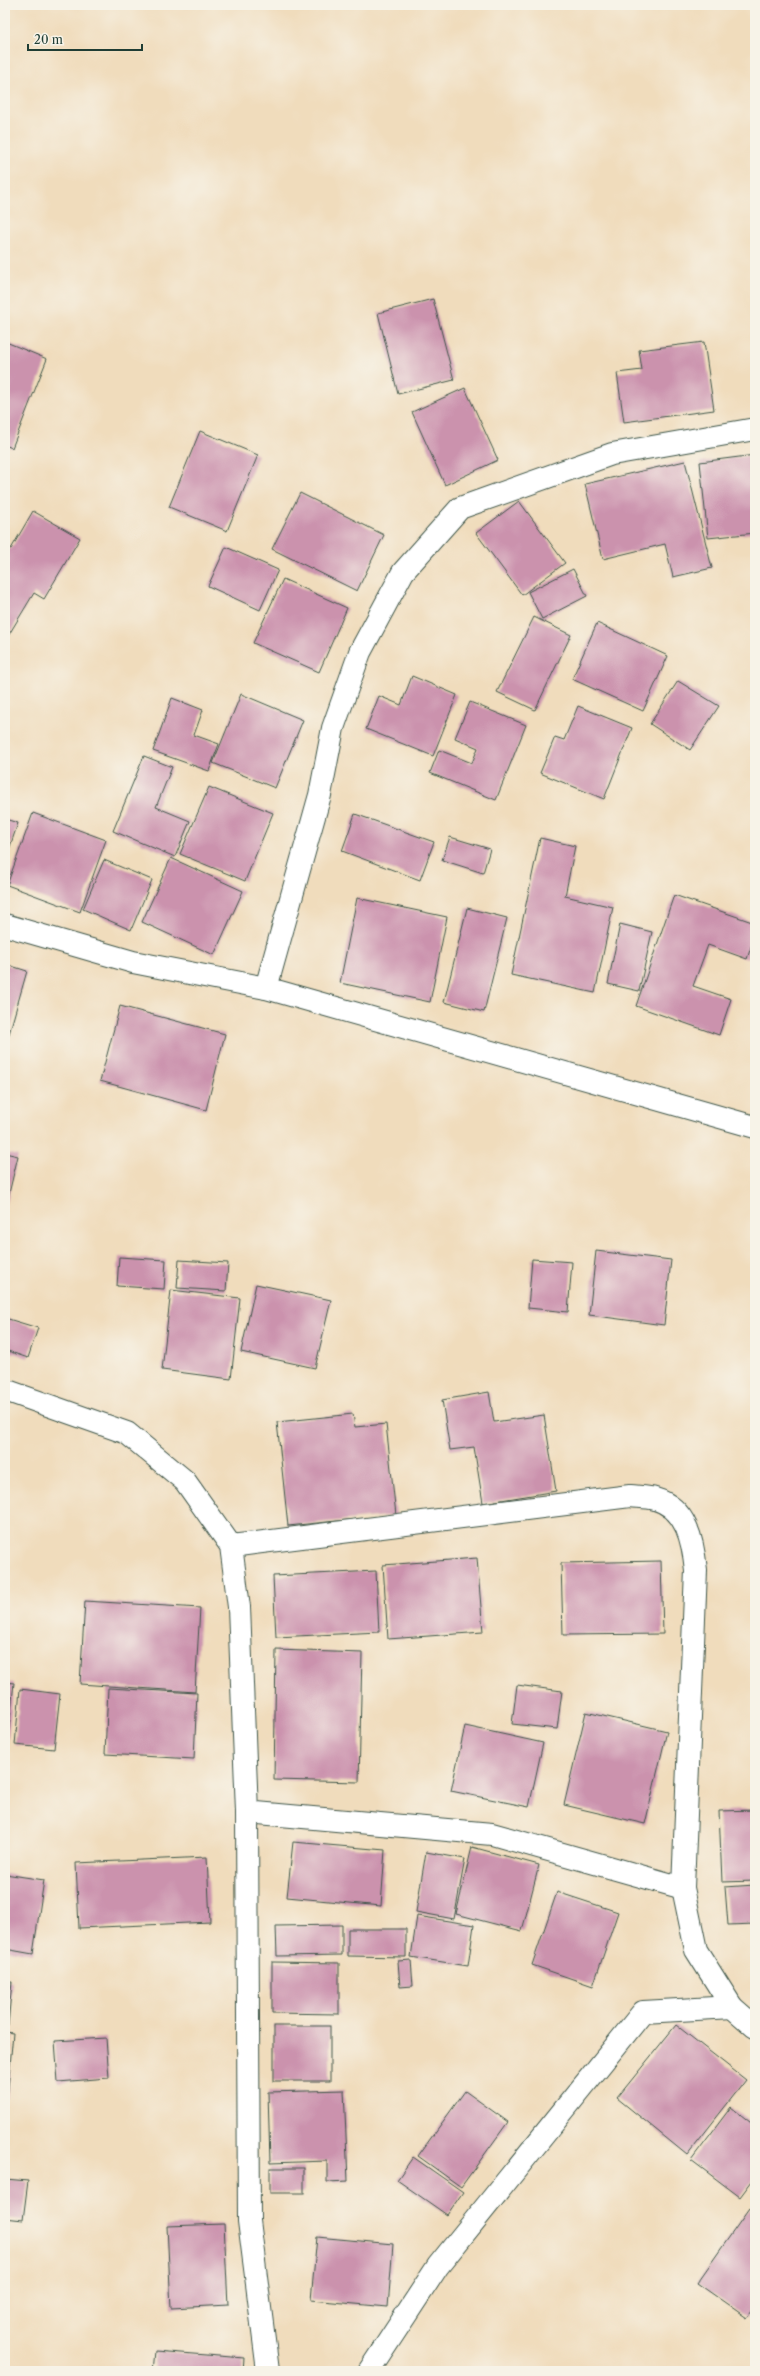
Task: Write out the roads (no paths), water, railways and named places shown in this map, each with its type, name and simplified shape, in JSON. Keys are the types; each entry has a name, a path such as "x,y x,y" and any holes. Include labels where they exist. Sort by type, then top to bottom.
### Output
{"street":[{"path":"266,988 320,794 333,728 360,652 403,572 460,508 612,454 755,429"},
{"path":"5,925 133,962 266,988 755,1127"},
{"path":"5,1390 127,1433 185,1481 231,1546 239,1607 247,1812 249,2221 268,2371"},
{"path":"231,1546 630,1496 656,1499 676,1510 693,1540 696,1570 683,1888 696,1950 732,2007 755,2027"},
{"path":"247,1812 492,1834 683,1888"},
{"path":"369,2371 438,2266 643,2012 732,2007"}]}
